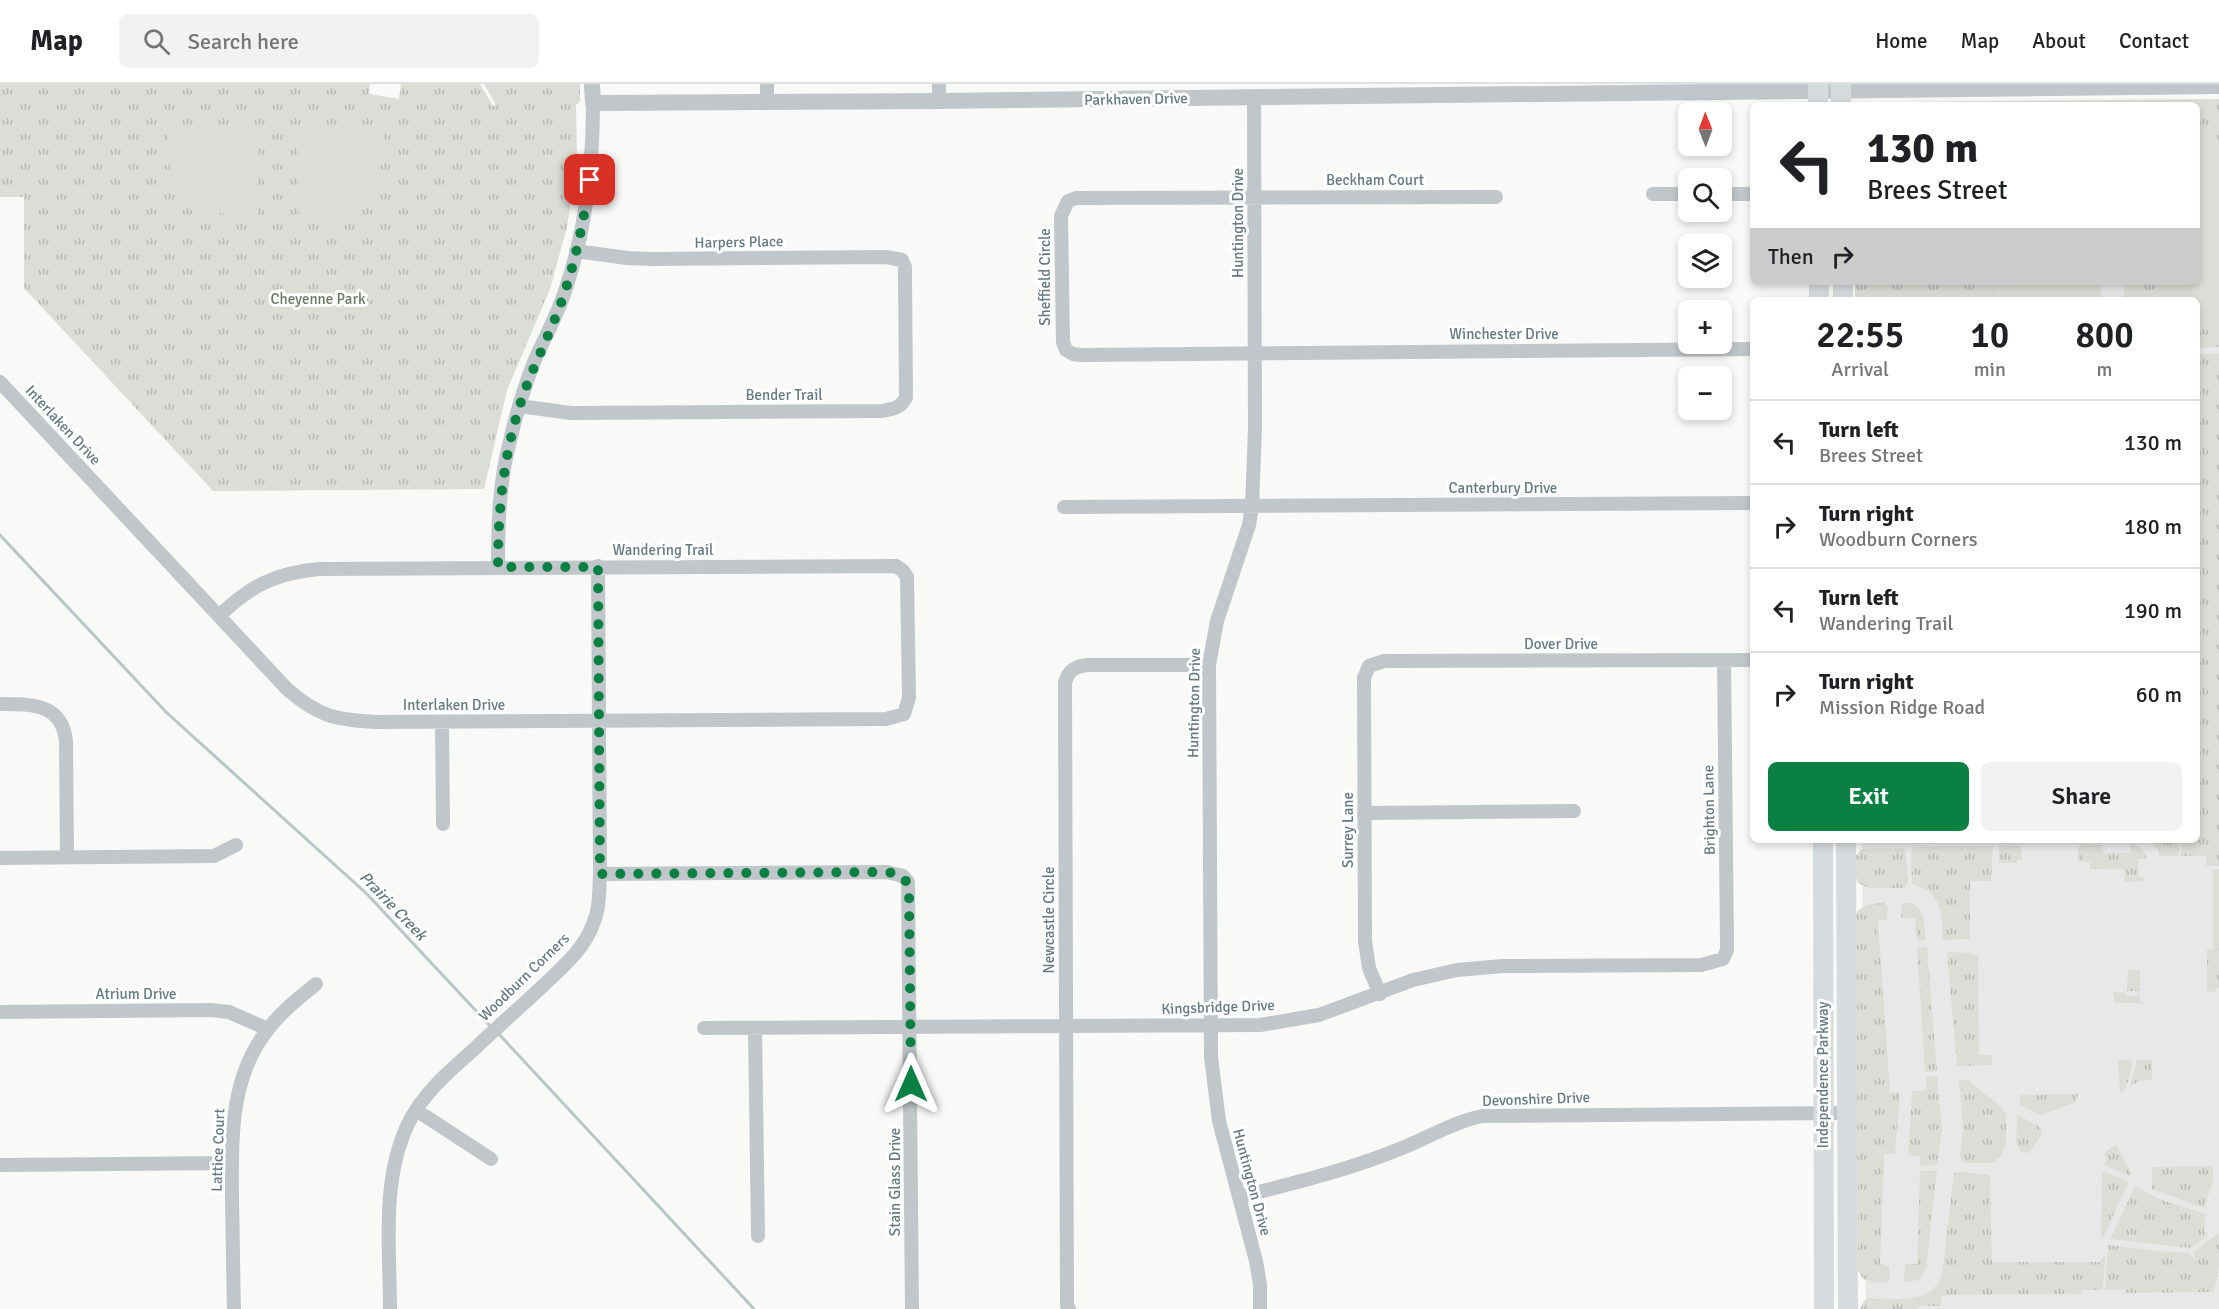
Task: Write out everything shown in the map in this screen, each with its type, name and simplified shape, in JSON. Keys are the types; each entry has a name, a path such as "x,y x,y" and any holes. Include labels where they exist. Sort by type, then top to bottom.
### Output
{"main road":[{"name":"Independence Parkway","path":"1823,843 1824,1300"},
{"name":"Independence Parkway","path":"1846,843 1848,1300"},
{"path":"1824,1300 1848,1300"}],"street":[{"path":"498,567 498,526 509,443 534,364 565,292 576,251 591,171 592,84"},
{"path":"767,84 767,102"},
{"name":"Parkhaven Drive","path":"592,103 767,102 939,92 1254,97 1398,90 1841,93 1936,87 2219,86"},
{"name":"Huntington Drive","path":"1254,97 1255,352 1252,506 1249,525 1217,621 1209,665 1211,1057 1215,1105 1256,1262 1260,1284 1260,1309"},
{"path":"1653,194 1678,194"},
{"path":"1732,194 1750,194"},
{"name":"Beckham Court","path":"1254,197 1496,197"},
{"name":"Sheffield Circle","path":"1254,197 1084,198 1068,201 1061,216 1061,331 1066,350 1073,354 1255,352"},
{"name":"Harpers Place","path":"576,251 652,260 886,257 902,260"},
{"name":"Bender Trail","path":"519,406 571,413 894,409 902,405 908,387 905,267 902,260"},
{"name":"Winchester Drive","path":"1255,352 1750,349"},
{"name":"Interlaken Drive","path":"0,382 287,689 305,705 324,715 348,720 442,722 886,718 904,714 909,698 908,585 903,570"},
{"name":"Canterbury Drive","path":"1064,507 1750,504"},
{"name":"Wandering Trail","path":"219,616 238,597 259,584 278,576 319,569 885,565 896,566 903,570"},
{"name":"Woodburn Corners","path":"390,1309 390,1189 399,1145 416,1110 446,1074 567,963 587,937 597,911 600,874 598,567"},
{"name":"Brighton Lane","path":"1723,959 1727,951 1724,660"},
{"name":"Dover Drive","path":"1369,666 1384,661 1750,660"},
{"name":"Newcastle Circle","path":"1069,1309 1067,1305 1066,675 1078,667 1087,665 1209,665"},
{"name":"Surrey Lane","path":"1369,666 1364,678 1365,941 1369,968 1380,994"},
{"path":"0,704 36,705 56,716 61,723 66,741 67,857"},
{"path":"442,722 443,824"},
{"path":"1364,813 1574,811"},
{"path":"0,858 214,856 236,845"},
{"name":"Stain Glass Drive","path":"600,874 887,872 903,876 908,882 912,1309"},
{"name":"Kingsbridge Drive","path":"704,1028 1260,1025 1289,1021 1344,1008 1435,974 1480,967 1701,965 1723,959"},
{"name":"Lattice Court","path":"234,1309 232,1163 233,1126 238,1091 251,1057 268,1029 280,1015 316,984"},
{"name":"Atrium Drive","path":"0,1012 211,1010 229,1012 268,1029"},
{"path":"756,1028 758,1236"},
{"path":"416,1110 491,1159"},
{"name":"Devonshire Drive","path":"1239,1197 1346,1168 1402,1148 1466,1120 1482,1116 1847,1113"},
{"path":"0,1165 232,1163"}],"shaded area":[{"path":"2219,100 2219,1309 1866,1309 1862,843 2200,843 2200,297 1857,297 1857,285 2200,285 2200,105"}],"green space":[{"name":"Cheyenne Park","path":"0,84 370,84 369,94 399,99 401,84 480,84 493,106 496,105 484,84 580,84 580,102 576,105 577,157 567,227 550,289 507,390 484,489 213,491 24,288 24,197 0,197"},
{"path":"170,84 250,84 246,88 170,88"},
{"path":"2219,99 2219,347 2200,348 2200,297 2124,297 2124,285 2200,285 2200,102 1897,102"},
{"path":"382,128 383,149 380,168 366,197 354,207 339,214 299,219 298,139 306,130"},
{"path":"169,130 248,131 257,139 257,215 220,213 197,204 187,197 179,188 171,172"},
{"path":"2219,147 2219,329 2200,329 2200,297 2166,297 2165,285 2200,285 2200,148"},
{"path":"1855,285 1999,285 1997,297 1855,297"},
{"path":"2001,285 2101,285 2101,297 1997,297"},
{"path":"2200,354 2219,354 2219,866 2206,866 2206,856 2181,856 2182,843 2200,843"},
{"path":"2152,843 2180,843 2179,856 2159,856 2158,850"},
{"path":"2081,844 2102,845 2104,853 2130,853 2131,844 2139,847 2143,850 2146,859 2138,859 2138,877 2146,877 2144,879 2146,881 2125,882 2125,871 2122,869 2090,869 2090,862 2078,862 2078,848"},
{"path":"1999,845 2021,846 2022,860 2017,860 2017,863 1999,863"},
{"path":"1993,846 1991,881 1972,881 1970,884 1970,939 1943,940 1940,912 1935,899 1931,893 1912,883 1911,851 1914,847"},
{"path":"1903,848 1906,851 1908,883 1905,888 1868,888 1858,883 1855,875 1855,854 1857,855 1861,849"},
{"path":"2219,869 2219,949 2213,949 2213,870"},
{"path":"1884,903 1888,906 1887,920 1878,921 1890,1092 1898,1092 1900,1095 1895,1154 1884,1154 1880,1264 1889,1266 1890,1278 1887,1282 1877,1283 1863,1279 1858,1270 1855,916 1864,906"},
{"path":"1904,903 1916,906 1920,910 1926,940 1917,941 1915,918 1903,919 1901,917"},
{"path":"1927,947 1937,1071 1925,1072 1917,948"},
{"path":"2207,949 2219,949 2219,987 2213,993 2207,990"},
{"path":"1947,952 1978,955 1979,1055 1992,1055 1992,1065 1957,1066"},
{"path":"2128,970 2140,970 2140,991 2127,991"},
{"path":"2113,992 2126,993 2126,996 2138,996 2140,993 2140,1001 2148,1003 2115,1003"},
{"path":"2118,1060 2130,1060 2133,1064 2126,1088 2120,1093"},
{"path":"2152,1060 2152,1080 2131,1085 2136,1062"},
{"path":"1937,1076 1942,1130 1937,1165 1920,1166 1920,1156 1908,1155 1912,1091 1927,1090 1926,1077"},
{"path":"1959,1080 1968,1080 1999,1105 2006,1115 2006,1145 2000,1157 1992,1163 1966,1163 1961,1160 1963,1130"},
{"path":"2078,1094 2076,1102 2041,1115 2020,1105 2020,1095"},
{"path":"2017,1114 2041,1128 2041,1135 2029,1153 2021,1152 2016,1144"},
{"path":"2116,1144 2131,1172 2130,1176 2104,1165 2107,1158 2103,1154"},
{"path":"2213,1166 2213,1181 2204,1208 2152,1189 2152,1167"},
{"path":"1937,1170 1926,1269 1919,1280 1904,1282 1905,1264 1917,1264 1920,1171"},
{"path":"2104,1171 2127,1181 2128,1184 2101,1240 2102,1174"},
{"path":"1954,1173 1990,1175 1992,1262 2100,1262 2105,1256 2103,1290 2082,1290 2081,1294 1942,1295 1941,1306 1921,1306 1916,1309 1860,1309 1864,1301 1869,1298 1911,1298 1930,1292 1937,1285 1942,1275"},
{"path":"2135,1186 2161,1200 2206,1214 2204,1231 2207,1234 2190,1248 2110,1239"},
{"path":"2219,1233 2219,1264 2214,1292 2125,1293 2125,1289 2105,1290 2108,1245 2190,1253 2194,1261 2193,1252"}],"waterway":[{"name":"Prairie Creek","path":"0,535 166,712 367,894 492,1028"},
{"name":"Prairie Creek","path":"497,1032 754,1309"}],"route":[{"path":"590,180 586,207 565,292 534,364 509,443 498,526 498,567 598,567 600,874 887,872 903,876 908,882 909,890 911,1084"}]}
